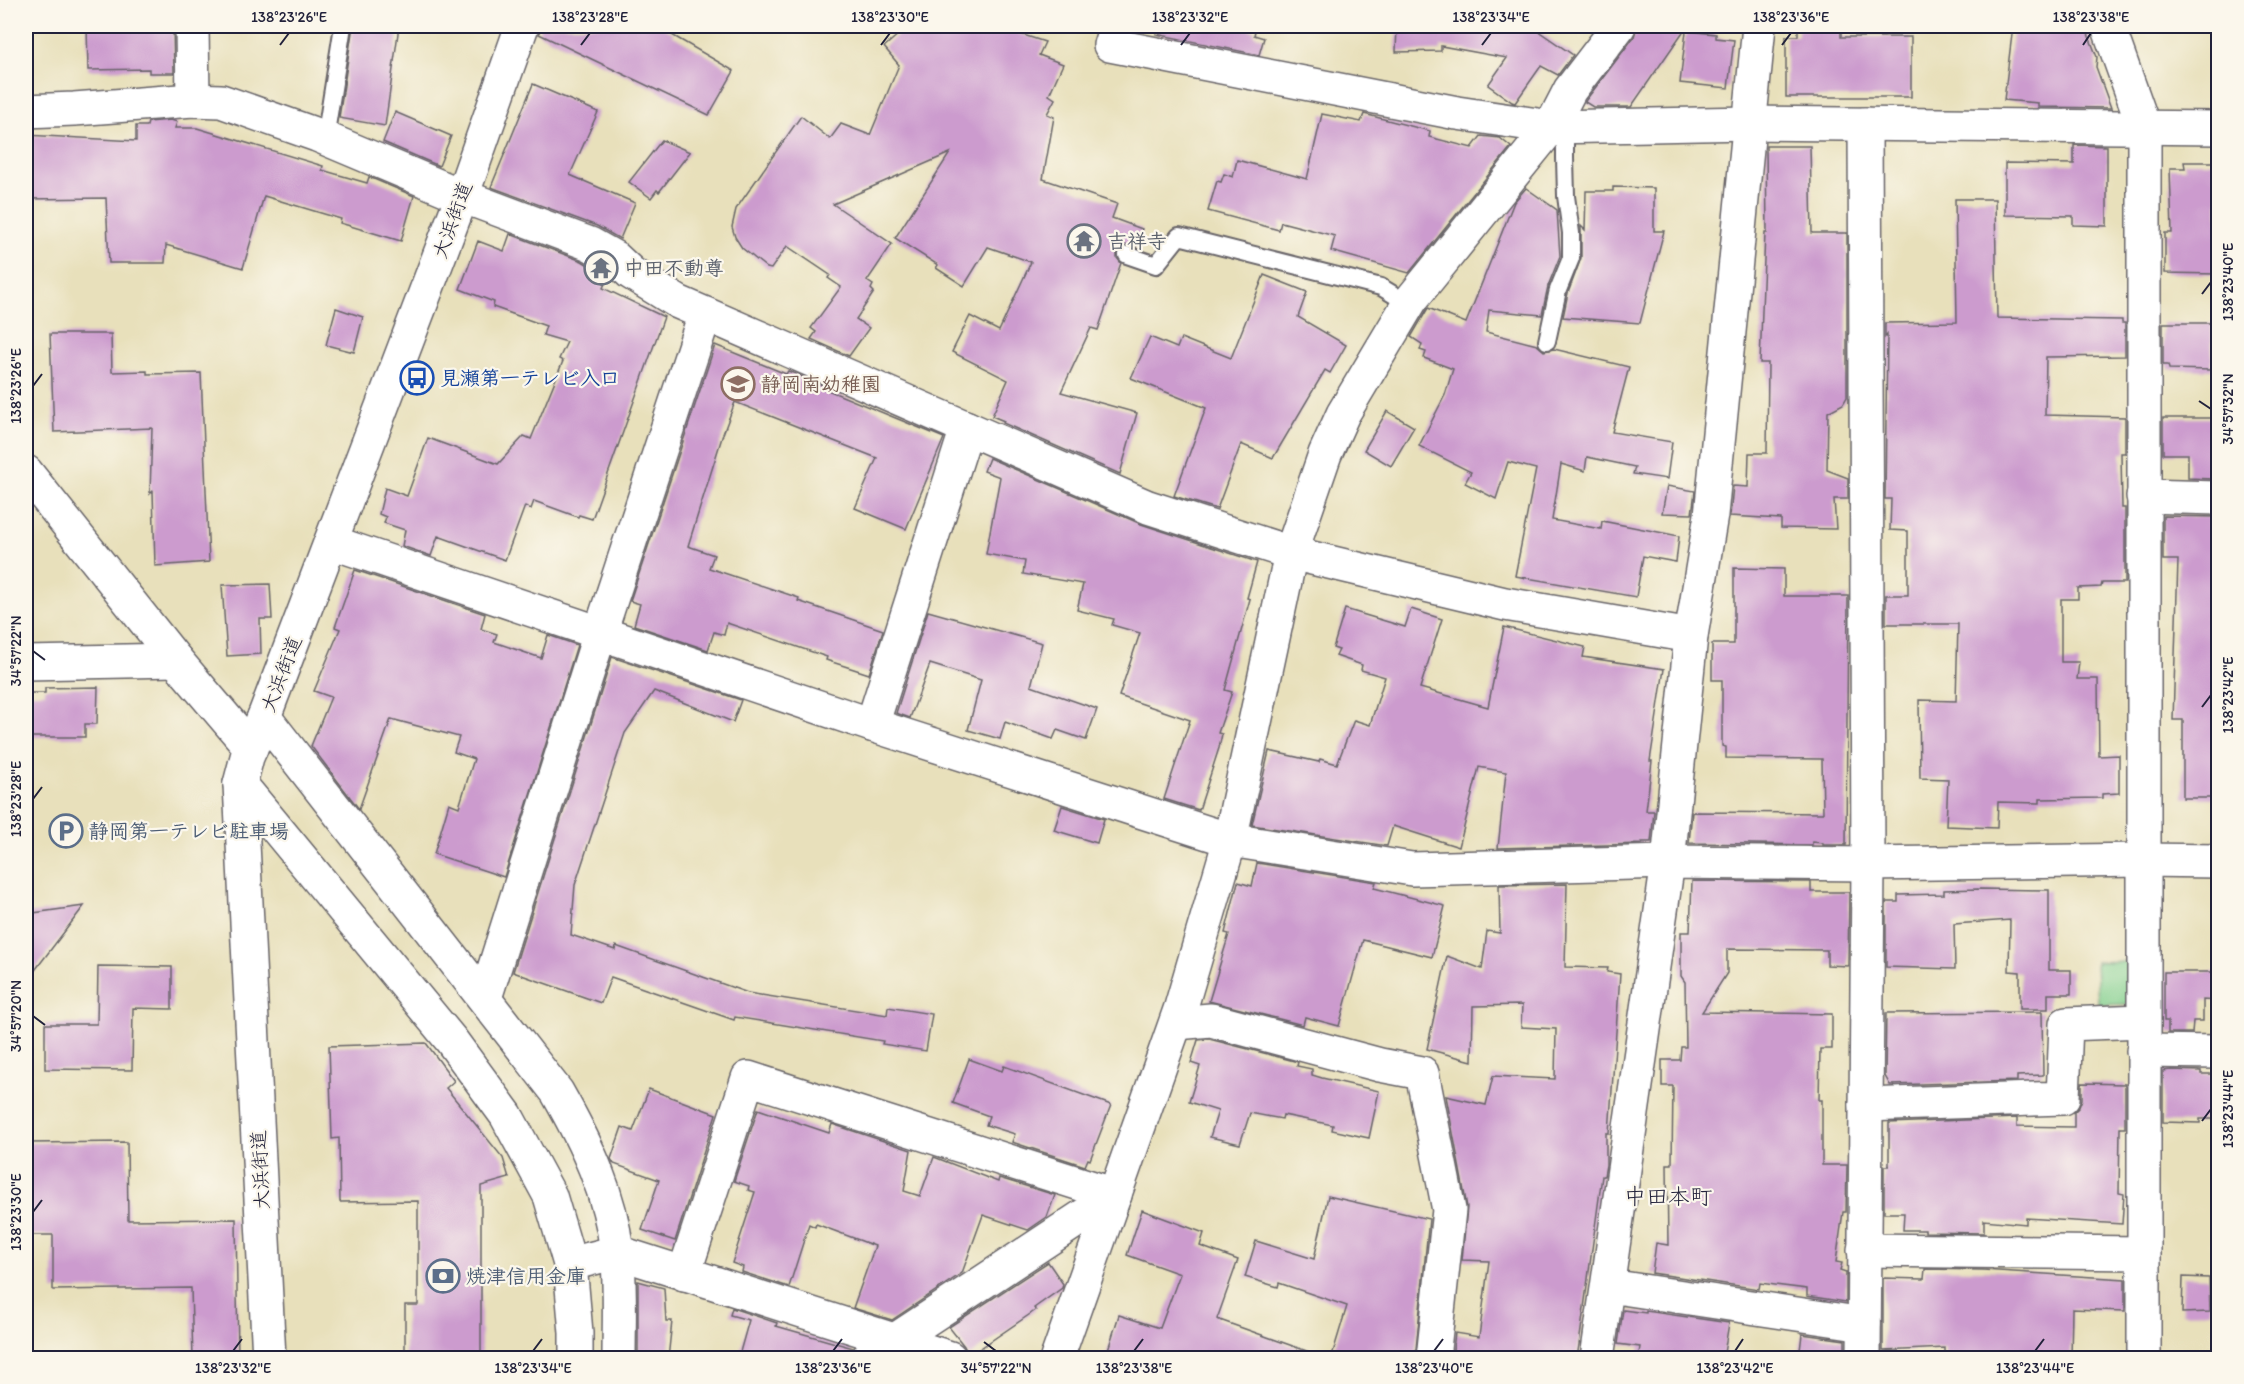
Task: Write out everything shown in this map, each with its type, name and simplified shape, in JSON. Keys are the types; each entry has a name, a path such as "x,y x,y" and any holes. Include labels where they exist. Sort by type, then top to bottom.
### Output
{"street":[{"path":"192,26 193,100"},
{"name":"大浜街道","path":"269,1359 240,784 247,757 462,196 522,26"},
{"path":"1116,26 1110,45 1467,115 1558,127 1749,123 2218,128"},
{"path":"1057,1359 1176,1023 1230,840 1292,553 1325,454 1343,414 1409,304 1558,127 1570,90 1619,26"},
{"path":"1597,1359 1668,862 1691,636 1711,515 1759,26"},
{"path":"2108,26 2144,127 2142,860 2144,1359"},
{"path":"26,111 193,100 221,101 325,139 462,196 590,244 669,296 705,314 1148,507 1292,553 1505,604 1691,636"},
{"path":"1864,1359 1868,864 1865,124"},
{"path":"485,998 600,633 705,314"},
{"path":"872,725 967,428"},
{"path":"26,472 176,660 251,748"},
{"path":"2143,496 2218,498"},
{"path":"331,542 872,725 1230,840 1412,869 1668,862 1868,864 2218,861"},
{"path":"26,663 176,660"},
{"path":"264,717 558,1092 584,1140 605,1194 617,1252 619,1359"},
{"path":"240,784 451,1040 506,1114 550,1196 570,1264 576,1359"},
{"path":"1176,1023 1211,1020 1380,1065 1422,1073 1449,1210 1433,1359"},
{"path":"1866,1105 2063,1098 2066,1024 2143,1036 2218,1052"},
{"path":"684,1274 748,1078 1114,1195"},
{"path":"881,1350 1114,1195"},
{"path":"1864,1250 2143,1253"},
{"path":"570,1264 617,1252 684,1274 881,1350 950,1359"},
{"path":"1609,1286 1864,1324"}],"lane":[{"path":"325,139 343,26"},
{"path":"1547,340 1558,290 1571,258 1572,233 1558,127"},
{"path":"1126,255 1156,265 1179,236 1381,287 1409,304"}],"green space":[{"path":"2134,961 2135,1004 2098,1005 2096,962"}],"building":[{"path":"87,26 173,26 174,73 149,73 149,69 88,70"},
{"path":"353,26 399,26 385,126 339,118"},
{"path":"540,26 659,26 734,71 709,115 539,34"},
{"path":"908,26 996,26 1045,42 1039,55 1063,64 1049,95 1055,99 1047,114 1054,117 1043,179 1117,204 1112,218 1142,229 1136,247 1124,245 1117,251 1117,258 1121,263 1098,330 1091,328 1061,392 1137,413 1120,474 1003,423 1004,421 992,416 1008,380 952,352 970,316 999,331 1031,262 988,247 964,286 936,268 938,265 895,238 950,153 833,204 892,244 867,281 873,285 871,289 874,292 856,319 869,328 849,356 811,339 816,332 811,328 841,287 828,278 830,275 787,246 771,269 767,268 742,248 735,237 732,227 736,209 801,116 830,139 841,124 870,135 899,65 884,47"},
{"path":"1157,26 1238,26 1255,31 1254,35 1264,38 1259,55 1156,34"},
{"path":"1397,26 1531,26 1573,55 1558,75 1541,66 1515,103 1488,85 1507,58 1441,46 1441,51 1396,52"},
{"path":"1637,26 1687,26 1631,107 1593,107 1585,102 1586,100 1634,37"},
{"path":"2013,26 2085,26 2097,57 2096,67 2111,108 2038,107 2038,103 2004,100"},
{"path":"1798,29 1841,29 1841,37 1911,37 1911,97 1786,97 1786,36 1798,36"},
{"path":"1686,31 1716,34 1716,38 1734,40 1728,88 1680,83"},
{"path":"533,84 598,112 570,175 635,203 620,239 597,226 491,187"},
{"path":"395,112 451,136 439,166 383,142"},
{"path":"1322,114 1361,122 1364,114 1430,131 1429,137 1472,148 1481,136 1500,138 1511,147 1409,273 1331,251 1335,236 1281,222 1279,230 1208,211 1217,181 1221,182 1224,174 1233,177 1237,160 1307,179"},
{"path":"171,120 177,122 175,128 197,128 323,166 322,170 367,183 369,177 414,196 401,241 340,223 341,219 264,196 243,268 166,245 165,263 109,263 106,198 26,199 26,135 136,141 136,126 147,126 148,122"},
{"path":"662,140 690,152 659,192 657,190 651,198 629,182"},
{"path":"2074,145 2107,146 2107,226 2073,225 2073,216 2005,215 2005,163 2074,164"},
{"path":"1766,146 1810,146 1812,233 1847,233 1847,397 1843,404 1828,412 1827,470 1848,478 1848,499 1834,499 1836,529 1781,528 1781,519 1730,516 1733,486 1748,487 1749,453 1767,453 1768,363 1760,363 1765,233 1767,233"},
{"path":"2184,162 2218,162 2218,274 2165,273 2165,233 2172,233 2170,168 2185,168"},
{"path":"1613,187 1654,188 1654,231 1664,231 1640,323 1563,317 1568,293 1581,258 1581,226 1585,230 1586,191 1613,191"},
{"path":"1526,188 1557,210 1560,256 1548,286 1542,315 1489,310 1486,332 1537,345 1544,351 1554,349 1629,367 1612,432 1672,442 1667,479 1633,474 1635,467 1587,457 1585,471 1561,464 1552,520 1601,529 1602,521 1679,536 1676,562 1643,556 1636,597 1515,576 1536,469 1508,462 1496,499 1465,483 1471,472 1419,446 1445,395 1453,369 1424,358 1426,352 1420,350 1422,344 1411,337 1428,308 1466,323 1514,202"},
{"path":"1955,199 1995,199 1997,318 2122,320 2122,323 2125,323 2125,356 2046,357 2045,415 2125,417 2125,453 2121,453 2122,508 2125,508 2125,583 2102,583 2101,587 2078,588 2078,599 2061,599 2061,662 2079,662 2077,679 2098,679 2099,756 2119,755 2119,793 2102,794 2102,798 2040,799 2040,803 1998,802 1997,828 1946,826 1948,779 1920,778 1919,700 1956,701 1958,624 1886,624 1886,595 1908,595 1908,531 1890,530 1891,499 1885,499 1887,334 1885,337 1885,323 1957,322"},
{"path":"510,234 582,261 608,277 603,288 664,317 592,519 579,515 578,517 534,501 531,509 525,506 505,560 438,536 431,556 402,546 405,530 384,523 386,517 379,514 385,488 407,496 428,438 498,464 524,436 531,439 563,361 559,359 567,342 543,335 546,326 493,307 494,302 460,289 478,241 504,251"},
{"path":"1264,275 1307,292 1298,317 1346,345 1330,373 1325,370 1273,458 1241,444 1217,509 1174,496 1206,408 1131,378 1150,337 1177,348 1181,338 1231,358"},
{"path":"336,308 363,317 354,352 326,345"},
{"path":"2163,323 2212,323 2212,370 2169,369 2168,365 2163,365"},
{"path":"50,334 111,334 112,372 201,373 209,562 155,566 153,491 150,494 152,428 54,432"},
{"path":"715,345 786,374 788,371 827,387 825,389 944,438 906,529 855,508 877,458 735,402 723,434 688,546 714,555 709,568 799,598 798,601 883,630 869,674 826,660 827,657 727,623 724,635 714,632 708,650 634,625 640,604 630,601"},
{"path":"1387,411 1414,427 1391,466 1364,450"},
{"path":"2163,418 2213,418 2213,479 2188,478 2188,454 2163,454"},
{"path":"989,458 1141,524 1257,562 1247,598 1250,599 1225,690 1232,692 1218,733 1222,734 1219,748 1199,810 1164,799 1190,720 1119,696 1140,633 1112,625 1114,619 1077,610 1083,584 1023,574 1025,561 986,554 1000,477 984,471"},
{"path":"1667,486 1695,491 1692,514 1662,513"},
{"path":"2163,516 2218,517 2218,798 2183,798 2183,720 2173,720 2178,560 2163,560"},
{"path":"1734,568 1784,569 1784,596 1848,596 1846,845 1823,845 1823,843 1812,842 1812,845 1689,843 1692,812 1823,813 1822,759 1726,758 1726,747 1722,746 1722,680 1712,680 1712,644 1734,644"},
{"path":"355,570 485,614 481,629 497,634 494,642 541,658 548,635 577,645 504,877 434,854 449,803 459,807 474,759 454,752 459,737 391,719 359,809 311,746 331,697 314,691 340,629 335,627"},
{"path":"270,584 272,619 260,619 261,654 227,656 222,585"},
{"path":"1345,609 1405,627 1411,609 1442,619 1420,688 1488,707 1504,627 1585,647 1583,657 1664,669 1650,761 1652,761 1646,811 1654,811 1651,842 1498,848 1506,772 1479,767 1459,847 1393,826 1387,846 1252,825 1269,751 1337,764 1354,720 1370,725 1385,677 1361,670 1362,665 1336,656 1339,650 1333,648"},
{"path":"928,611 1042,643 1031,686 1097,709 1086,740 1057,730 1053,739 1005,722 1000,739 968,730 981,680 930,664 910,718 896,713"},
{"path":"612,657 741,700 733,722 654,691 625,733 575,885 571,935 615,950 616,946 748,993 887,1015 888,1007 932,1014 926,1051 882,1044 883,1041 735,1017 734,1020 611,977 601,1003 513,972"},
{"path":"98,687 97,724 85,724 85,737 26,737 26,693 45,693 45,688"},
{"path":"1062,806 1104,819 1097,843 1054,830"},
{"path":"1257,863 1376,882 1374,888 1445,906 1432,957 1363,940 1339,1026 1305,1017 1303,1025 1209,1001 1229,934 1225,933 1238,882 1252,886"},
{"path":"1692,881 1811,882 1811,892 1849,892 1848,966 1827,965 1827,950 1727,949 1727,973 1702,1012 1832,1014 1832,1049 1820,1049 1819,1100 1822,1100 1822,1165 1847,1165 1846,1212 1843,1212 1836,1262 1842,1263 1840,1270 1846,1272 1846,1302 1807,1296 1807,1289 1760,1283 1759,1289 1652,1273 1656,1243 1668,1245 1667,1164 1672,1164 1673,1086 1662,1086 1662,1060 1680,1060 1681,1047 1686,1047 1685,982 1681,976 1681,932 1690,932"},
{"path":"1567,884 1565,967 1608,968 1607,972 1620,974 1609,1133 1606,1133 1606,1165 1604,1176 1602,1176 1577,1359 1452,1359 1455,1333 1479,1337 1489,1261 1462,1260 1467,1207 1446,1096 1486,1105 1493,1076 1555,1079 1556,1029 1521,1027 1522,1005 1473,1006 1472,1061 1427,1049 1447,956 1482,969 1487,931 1500,933 1499,885"},
{"path":"1944,890 2049,890 2049,970 2071,970 2071,994 2048,994 2048,1009 2020,1009 2020,972 2009,971 2010,920 1954,924 1955,969 1886,967 1886,902 1898,902 1898,895 1944,894"},
{"path":"84,906 26,982 26,914"},
{"path":"98,966 172,967 172,1009 133,1008 132,1070 45,1069 45,1024 97,1024"},
{"path":"2164,972 2218,972 2218,1001 2203,1000 2203,1021 2193,1021 2192,1033 2168,1033 2168,1021 2164,1021"},
{"path":"2042,1012 2043,1075 2017,1076 2017,1081 1890,1085 1885,1076 1886,1013"},
{"path":"1209,1039 1298,1062 1297,1066 1312,1069 1312,1075 1379,1091 1369,1138 1332,1130 1333,1125 1283,1115 1282,1119 1250,1113 1240,1144 1210,1137 1218,1111 1189,1102 1200,1066 1191,1063 1198,1040"},
{"path":"426,1043 454,1081 446,1088 503,1158 509,1178 481,1186 481,1359 405,1359 405,1305 418,1305 418,1201 340,1202 339,1138 332,1139 329,1046"},
{"path":"969,1059 1002,1071 1004,1066 1111,1105 1090,1160 1088,1159 1085,1166 1012,1142 1015,1134 986,1125 989,1116 953,1103"},
{"path":"2163,1071 2218,1074 2218,1119 2200,1119 2200,1123 2163,1122"},
{"path":"2082,1083 2125,1084 2125,1128 2120,1128 2119,1193 2124,1194 2122,1224 2026,1218 2026,1224 1984,1220 1984,1233 1925,1232 1925,1230 1903,1230 1904,1213 1884,1213 1884,1166 1889,1166 1889,1123 2017,1118 2017,1126 2074,1127 2074,1112 2082,1099"},
{"path":"649,1089 716,1114 675,1241 642,1230 659,1180 614,1164 611,1159 622,1127 633,1131"},
{"path":"758,1109 829,1133 832,1124 911,1150 904,1191 920,1196 934,1157 998,1182 999,1178 1055,1195 1047,1217 1028,1230 983,1215 962,1273 892,1320 853,1308 875,1246 816,1224 815,1227 809,1224 789,1287 742,1272 743,1267 732,1263 755,1192 748,1190 749,1186 734,1181"},
{"path":"127,1142 128,1220 236,1219 238,1359 193,1359 191,1288 53,1290 53,1235 26,1235 26,1143"},
{"path":"1328,1196 1429,1219 1415,1359 1331,1359 1347,1306 1279,1283 1278,1287 1245,1277 1256,1241 1314,1259"},
{"path":"1142,1210 1204,1233 1200,1246 1238,1260 1217,1319 1318,1355 1318,1359 1105,1359 1119,1315 1160,1328 1180,1274 1127,1255"},
{"path":"1048,1262 1063,1284 1062,1288 1034,1308 1036,1310 969,1356 949,1327"},
{"path":"1925,1269 1983,1270 2125,1279 2125,1311 2072,1309 2071,1359 1945,1359 1945,1348 1883,1351 1883,1278 1924,1279"},
{"path":"2183,1277 2209,1278 2210,1312 2182,1313"},
{"path":"638,1281 664,1288 666,1321 672,1321 668,1359 638,1359"},
{"path":"732,1308 777,1323 776,1326 853,1348 849,1359 738,1359 749,1320 730,1315"},
{"path":"1623,1310 1646,1313 1646,1311 1729,1323 1723,1359 1638,1359 1640,1347 1618,1344"},
{"path":"1802,1334 1845,1340 1845,1359 1799,1359"}],"place":[{"name":"吉祥寺","path":"1084,241"},
{"name":"中田不動尊","path":"601,268"},
{"name":"見瀬第一テレビ入口","path":"417,378"},
{"name":"静岡南幼稚園","path":"738,384"},
{"name":"静岡第一テレビ駐車場","path":"66,831"},
{"name":"焼津信用金庫","path":"443,1276"}],"district":[{"name":"中田本町","path":"1668,1196"}]}
